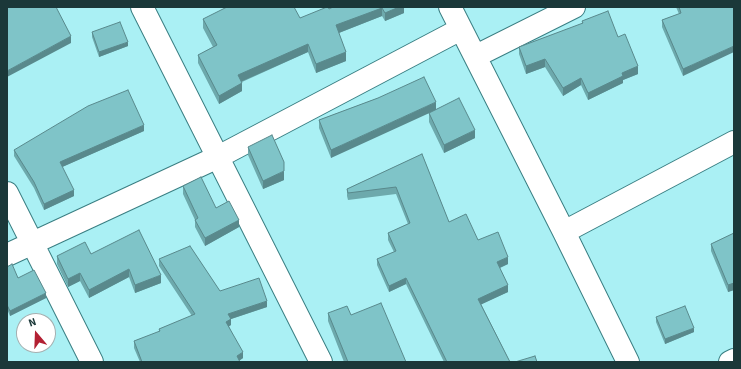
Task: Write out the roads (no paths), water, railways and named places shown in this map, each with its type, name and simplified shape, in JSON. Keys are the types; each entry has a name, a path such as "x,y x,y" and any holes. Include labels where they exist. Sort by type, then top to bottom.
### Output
{"street":[{"path":"142,7 321,362"},
{"path":"450,7 476,56 628,362"},
{"path":"476,56 574,7"},
{"path":"7,255 218,157 461,29"},
{"path":"564,232 734,142"},
{"path":"7,193 92,362"},
{"path":"730,362 734,360"}]}
